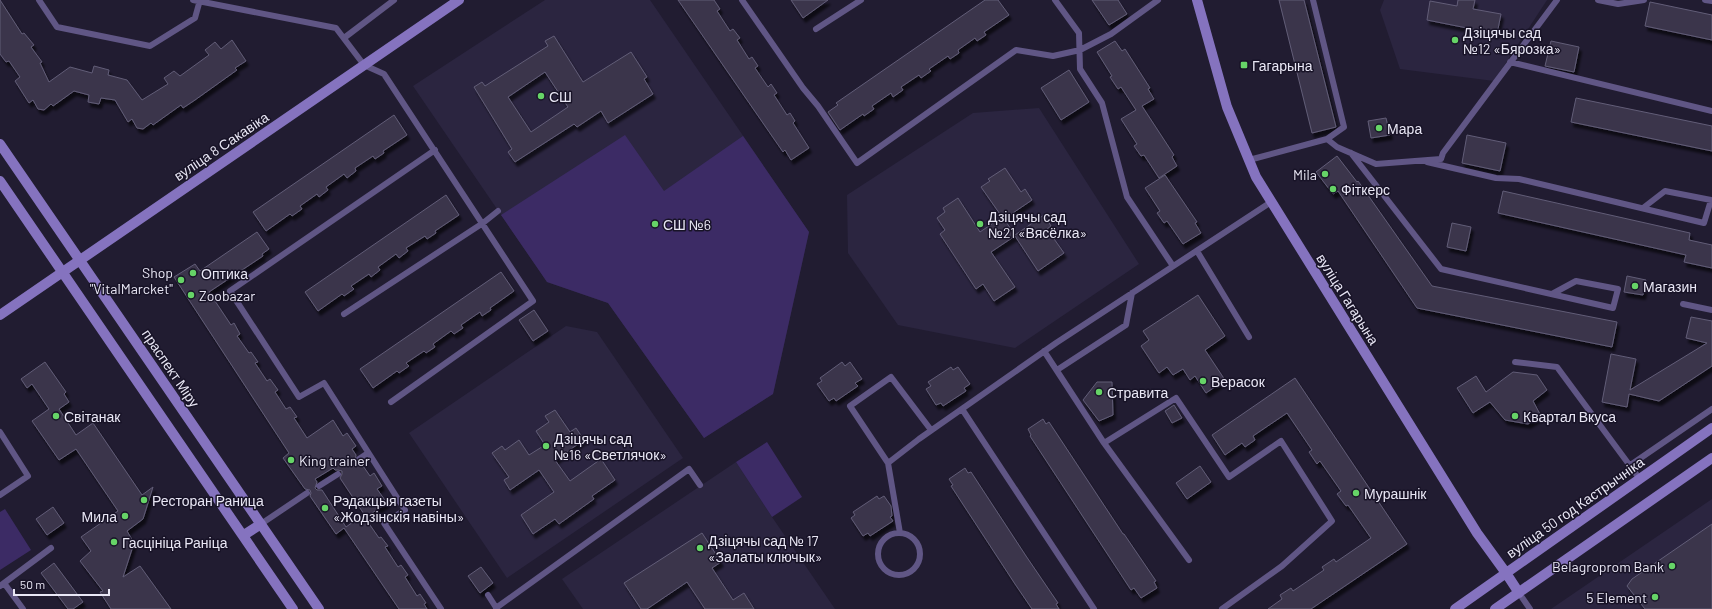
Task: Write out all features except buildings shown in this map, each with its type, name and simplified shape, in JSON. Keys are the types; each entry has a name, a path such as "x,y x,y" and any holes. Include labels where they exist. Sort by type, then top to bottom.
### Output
{"main road":[{"name":"вуліца 8 Сакавіка","path":"0,316 459,0"},
{"name":"вуліца Гагарына","path":"1196,0 1227,107 1256,178 1477,533 1519,593"},
{"name":"праспект Міру","path":"0,144 54,225 80,260 319,609"},
{"path":"0,181 64,272 293,609"},
{"name":"вуліца 50 год Кастрычніка","path":"1455,609 1712,428"},
{"path":"1495,609 1712,458"},
{"path":"244,535 261,524"}],"lane":[{"path":"39,0 57,27 150,46 195,18 197,0 336,28 364,65 384,74 484,223 533,301 391,402"},
{"path":"344,38 394,0"},
{"path":"742,0 857,163 1016,50 1054,56 1080,50 1111,34 1158,0"},
{"path":"816,29 860,0"},
{"path":"1055,0 1079,33 1080,69 1102,103 1127,197 1173,266"},
{"path":"1249,160 1327,139 1344,127 1313,0"},
{"path":"1327,139 1336,147 1376,164 1441,159 1442,153 1557,0"},
{"path":"1598,0 1618,4 1644,0"},
{"path":"1704,0 1712,1"},
{"path":"1510,62 1712,111"},
{"path":"435,150 230,291 299,397 324,383 405,510 384,523 441,609"},
{"path":"1351,153 1441,269 1613,308 1618,289 1576,281 1552,294"},
{"path":"1421,160 1496,178 1518,179 1704,223 1711,200 1665,191 1643,208"},
{"path":"888,463 931,430 1044,351 1271,202"},
{"path":"344,314 484,223 498,211"},
{"path":"1197,251 1249,337"},
{"path":"1057,370 1126,325 1132,293"},
{"path":"1683,304 1712,310"},
{"path":"1044,351 1104,443 1189,560"},
{"path":"1515,362 1557,367 1639,478"},
{"path":"900,533 888,463 850,406 891,377 931,430"},
{"path":"1104,443 1176,398 1229,477 1281,441 1332,521 1282,566 1222,609"},
{"path":"962,409 1094,609"},
{"path":"1629,466 1712,409"},
{"path":"0,432 28,476 0,495"},
{"path":"359,460 368,453"},
{"path":"488,595 496,608 690,469 700,485"},
{"path":"319,486 338,474"},
{"path":"261,524 308,493"},
{"path":"900,533 906,535 916,543 920,556 915,568 910,573 897,576 884,570 880,564 878,550 886,538 900,533"},
{"path":"24,609 2,584 51,548"},
{"path":"1519,593 1530,609"}],"shaded area":[{"name":"СШ №6","path":"545,0 650,0 809,232 773,394 704,438 608,303 547,282 413,86"},
{"name":"Дзіцячы сад №12 «Бярозка»","path":"1384,0 1547,0 1494,81 1400,69 1380,10"},
{"name":"Дзіцячы сад №21 «Вясёлка»","path":"1039,108 1139,264 1015,348 898,325 848,253 847,195 973,113"},
{"path":"625,135 664,191 743,136 809,232 773,394 704,438 608,303 547,282 501,215"},
{"name":"Дзіцячы сад №16 «Светлячок»","path":"566,326 597,332 683,458 507,578 409,433"},
{"path":"767,442 802,497 772,517 736,462"},
{"name":"Дзіцячы сад № 17 «Залаты ключык»","path":"736,462 835,609 583,609 562,579"},
{"path":"1712,499 1712,609 1551,609"},
{"path":"5,509 31,550 0,570 0,512"}],"place":[{"name":"Дзіцячы сад №12 «Бярозка»","path":"1455,40"},
{"name":"Гагарына","path":"1244,65"},
{"name":"СШ","path":"541,96"},
{"name":"Мара","path":"1379,128"},
{"name":"Mila","path":"1325,174"},
{"name":"Фіткерс","path":"1333,189"},
{"name":"СШ №6","path":"655,224"},
{"name":"Дзіцячы сад №21 «Вясёлка»","path":"980,224"},
{"name":"Оптика","path":"193,273"},
{"name":"Shop \"VitalMarcket\"","path":"181,280"},
{"name":"Магазин","path":"1635,286"},
{"name":"Zoobazar","path":"191,295"},
{"name":"Верасок","path":"1203,381"},
{"name":"Стравита","path":"1099,392"},
{"name":"Світанак","path":"56,416"},
{"name":"Квартал Вкуса","path":"1515,416"},
{"name":"Дзіцячы сад №16 «Светлячок»","path":"546,446"},
{"name":"King trainer","path":"291,460"},
{"name":"Мурашнік","path":"1356,493"},
{"name":"Ресторан Раница","path":"144,500"},
{"name":"Рэдакцыя газеты «Жодзінскія навіны»","path":"325,508"},
{"name":"Мила","path":"125,516"},
{"name":"Гасцініца Раніца","path":"114,542"},
{"name":"Дзіцячы сад № 17 «Залаты ключык»","path":"700,548"},
{"name":"Belagroprom Bank","path":"1672,566"},
{"name":"5 Element","path":"1655,597"}]}
